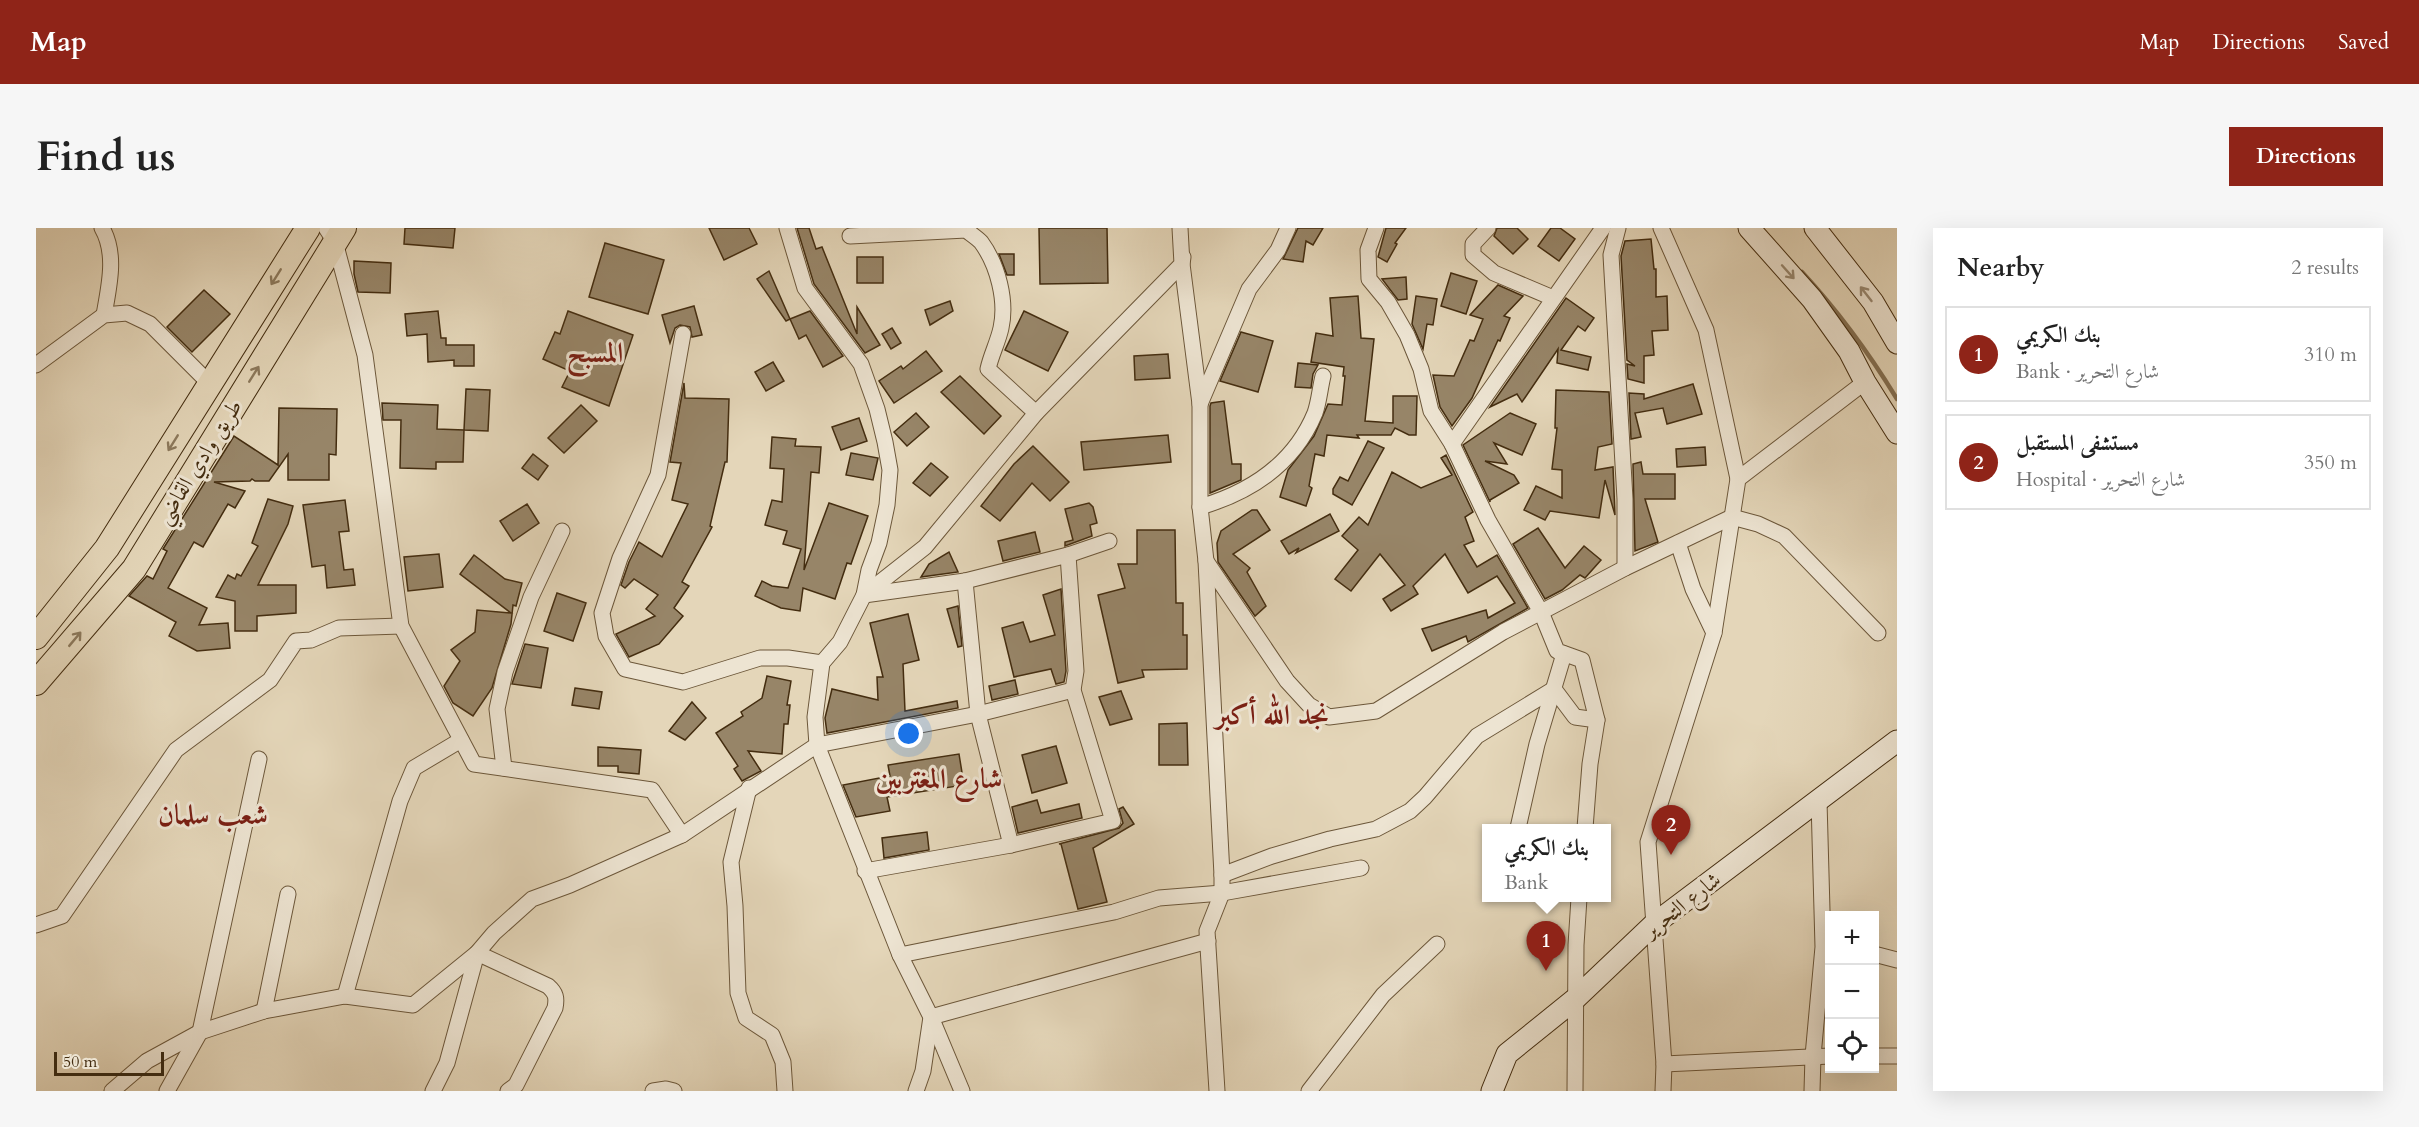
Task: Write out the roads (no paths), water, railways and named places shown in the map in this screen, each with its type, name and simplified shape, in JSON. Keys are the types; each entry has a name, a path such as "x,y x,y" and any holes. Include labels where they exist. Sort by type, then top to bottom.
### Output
{"main road":[{"name":"طريق وادي القاضي","path":"36,637 107,548 308,228"},
{"path":"1749,228 1812,299 1849,351 1865,382 1897,433"},
{"path":"1815,228 1873,302 1897,343"},
{"name":"طريق وادي القاضي","path":"36,683 134,569 335,232"},
{"name":"شارع التحرير","path":"1492,1091 1507,1054 1574,1000 1654,924 1897,741"}],"street":[{"path":"102,228 109,240 110,276 104,315"},
{"path":"787,228 805,288 861,364 877,409 890,470 887,504 879,543 868,570 864,595 840,642 822,663 815,717 817,745 900,955 931,1017 962,1091"},
{"path":"1180,228 1182,264 1200,404 1200,507 1206,561 1222,875 1222,893 1207,931 1217,1091"},
{"path":"864,595 926,547 1036,413 1182,264 1190,228"},
{"path":"1200,404 1249,289 1278,250 1288,228"},
{"path":"1376,228 1368,250 1370,279 1388,302 1407,335 1421,369 1431,411 1452,444 1488,520 1541,612 1557,651 1582,660 1597,720 1590,764 1585,824"},
{"path":"1488,228 1473,244 1473,255 1494,273 1553,298"},
{"path":"1452,444 1603,228"},
{"path":"1618,228 1611,255 1625,499 1624,568"},
{"path":"1661,228 1706,330 1738,479 1714,633 1648,842 1664,1091"},
{"path":"850,236 966,230 980,242 991,261 1001,290 1003,311 1000,330 988,369 1036,413"},
{"path":"335,232 365,355 401,626 474,764 652,790 682,835"},
{"path":"36,364 104,315 127,313 150,324 210,384"},
{"path":"683,334 658,475 620,558 602,613 606,636 625,669 683,682 760,658 788,658 822,663"},
{"path":"1200,507 1226,499 1277,469 1294,449 1315,412 1323,376"},
{"path":"1738,479 1865,382"},
{"path":"1206,561 1287,681 1309,705 1329,717 1376,711 1503,632 1624,568 1732,517 1758,524 1784,536 1878,633"},
{"path":"504,768 497,708 505,672 531,597 561,531"},
{"path":"864,595 965,581 1068,555 1109,541"},
{"path":"1678,543 1693,589 1714,633"},
{"path":"865,871 1011,845 1113,820 1073,690 1076,671 1068,555"},
{"path":"965,581 978,714 1011,845"},
{"path":"36,925 62,916 176,750 270,680 296,641 311,640 339,628 401,626"},
{"path":"1519,824 1537,744 1564,654"},
{"path":"1222,875 1272,856 1330,839 1376,829 1410,811 1425,797 1477,736 1554,689"},
{"path":"1554,689 1575,717 1597,720"},
{"path":"112,1091 147,1061 200,1032 264,1011 345,996 413,1005 477,953 494,933 532,899 570,885 682,835 749,788 817,745 978,714 1073,690"},
{"path":"345,996 400,801 414,768 461,740"},
{"path":"167,1091 200,1032 259,759"},
{"path":"749,788 731,862 738,993 746,1018 772,1035 783,1062 785,1091"},
{"path":"1819,801 1825,926"},
{"path":"900,955 1114,912 1160,898 1222,893 1361,868"},
{"path":"264,1011 288,894"},
{"path":"1575,1091 1574,1000 1580,902"},
{"path":"931,1017 1208,941"},
{"path":"1309,1091 1383,995 1437,944"},
{"path":"433,1091 447,1063 477,953"},
{"path":"477,953 548,986 555,992 555,1008 516,1085 508,1091"},
{"path":"1812,1091 1813,1056 1825,955"},
{"path":"1879,955 1897,960"},
{"path":"916,1091 923,1071 931,1017"},
{"path":"1664,1064 1825,1056"},
{"path":"1879,1056 1897,1056"},
{"path":"653,1091 666,1089 674,1091"}],"waterway":[{"path":"1802,272 1852,333 1897,399"}],"place":[{"name":"مستشفى المستقبل","path":"1671,855"},
{"name":"بنك الكريمي","path":"1546,971"}],"district":[{"name":"المسبح","path":"595,353"},
{"name":"نجد الله أكبر","path":"1272,715"},
{"name":"شارع المغتربين","path":"939,779"},
{"name":"شعب سلمان","path":"213,815"}]}
